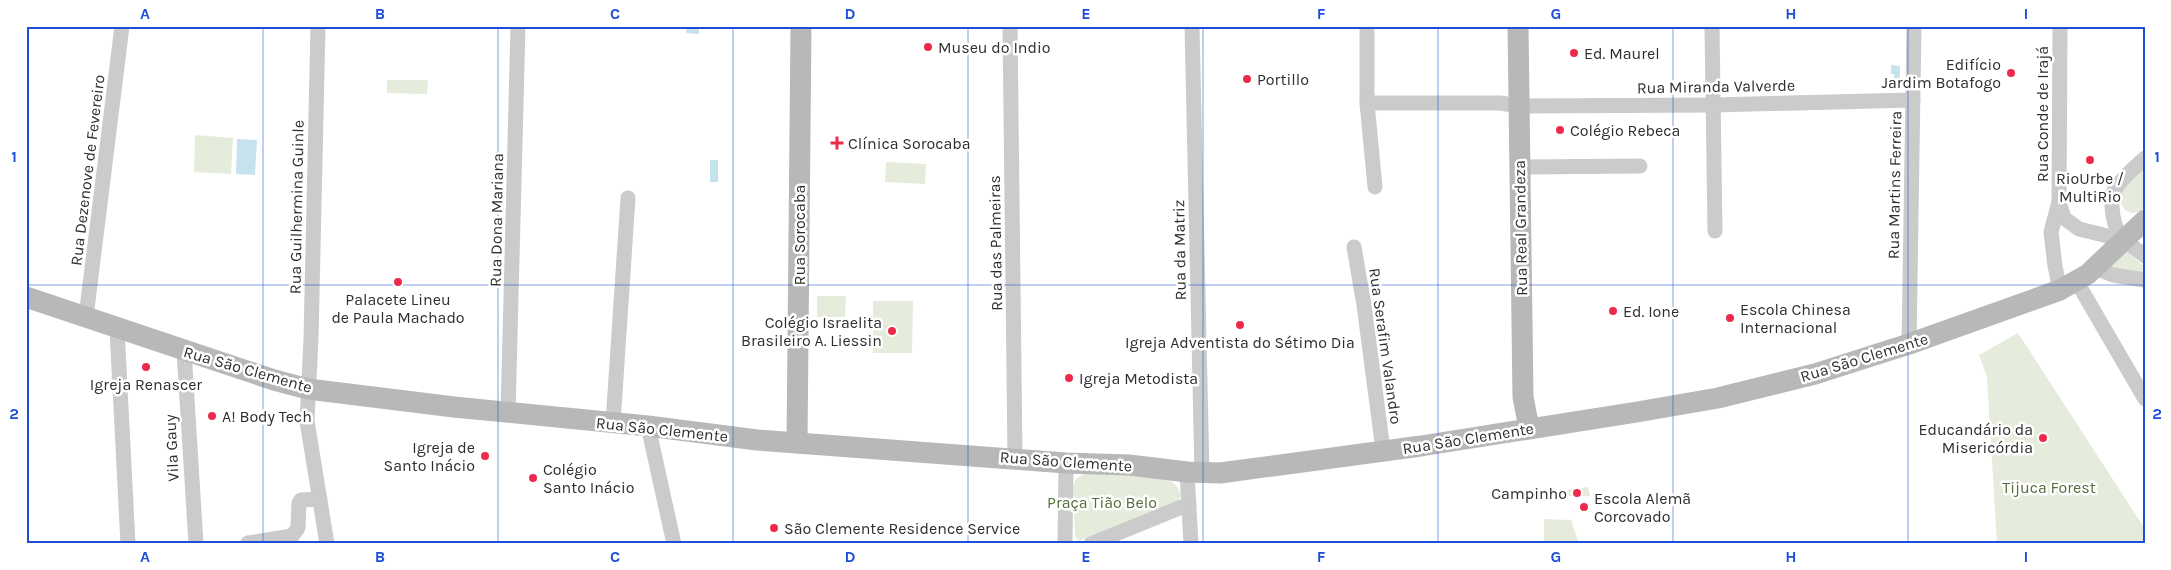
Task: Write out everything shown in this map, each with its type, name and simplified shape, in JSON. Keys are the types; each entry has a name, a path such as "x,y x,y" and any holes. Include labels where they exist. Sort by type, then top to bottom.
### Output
{"main road":[{"name":"Rua Sorocaba","path":"797,443 801,26"},
{"name":"Rua Real Grandeza","path":"1518,26 1510,104 1519,167 1523,397 1529,428"},
{"name":"Rua São Clemente","path":"26,297 184,351 308,389 508,414 648,426 797,443 1220,473 1637,412 1724,396 1814,374 1909,344 2068,286 2093,267 2145,220"}],"street":[{"name":"Rua Dezenove de Fevereiro","path":"86,317 122,26"},
{"name":"Rua Guilhermina Guinle","path":"318,26 308,421 327,544"},
{"name":"Rua Dona Mariana","path":"508,414 518,26"},
{"name":"Rua das Palmeiras","path":"1010,26 1015,458"},
{"name":"Rua da Matriz","path":"1191,544 1189,504 1195,472 1192,26"},
{"path":"1367,26 1367,103 1375,187"},
{"path":"1712,26 1715,231"},
{"name":"Rua Martins Ferreira","path":"1909,344 1914,26"},
{"name":"Rua Conde de Irajá","path":"2060,26 2059,202 2051,232 2054,266 2145,399"},
{"name":"Rua Miranda Valverde","path":"1367,103 1713,105 1913,100"},
{"path":"2145,158 2115,188 2112,197 2113,223 2124,240 2145,256"},
{"path":"1519,167 1640,166"},
{"path":"613,423 628,198"},
{"name":"Rua Conde de Irajá","path":"2059,202 2064,218 2079,229 2124,240"},
{"name":"Rua Serafim Valandro","path":"1354,247 1364,305 1383,450"},
{"path":"2093,267 2113,275 2145,280"},
{"path":"117,329 128,544"},
{"name":"Vila Gauy","path":"184,351 196,544"},
{"path":"648,426 674,544"},
{"path":"1065,544 1066,463"},
{"path":"248,544 292,536 298,528 299,503 301,500 320,499"},
{"path":"1091,544 1189,504"}],"green space":[{"path":"387,80 428,80 427,94 387,93"},
{"path":"195,135 233,138 231,174 194,172"},
{"path":"886,162 926,164 925,184 885,182"},
{"path":"2145,164 2145,207 2140,211 2128,212 2122,205 2119,195"},
{"path":"2126,251 2145,267 2145,275 2108,269"},
{"path":"817,296 846,296 845,317 817,317"},
{"path":"873,301 913,301 912,353 873,353"},
{"name":"Tijuca Forest","path":"2018,333 2145,529 2145,544 1997,544 1987,377 1979,355"},
{"name":"Praça Tião Belo","path":"1085,473 1128,474 1163,479 1174,484 1179,489 1181,496 1178,501 1079,541 1075,536 1073,486 1076,479"},
{"name":"Campinho","path":"1588,487 1590,496 1567,496 1565,490"},
{"path":"1544,519 1571,520 1579,544 1544,544"}],"water":[{"path":"687,26 699,26 699,34 686,33"},
{"path":"1891,65 1900,66 1900,86 1893,86 1894,74 1891,74"},
{"path":"237,139 257,140 255,175 236,174"},
{"path":"710,160 718,160 718,182 710,182"}],"place":[{"name":"Museu do Indio","path":"928,47"},
{"name":"Ed. Maurel","path":"1574,53"},
{"name":"Edifício Jardim Botafogo","path":"2011,73"},
{"name":"Portillo","path":"1247,79"},
{"name":"Colégio Rebeca","path":"1560,130"},
{"name":"Clínica Sorocaba","path":"837,143"},
{"name":"RioUrbe / MultiRio","path":"2090,160"},
{"name":"Palacete Lineu de Paula Machado","path":"398,282"},
{"name":"Ed. Ione","path":"1613,311"},
{"name":"Escola Chinesa Internacional","path":"1730,318"},
{"name":"Igreja Adventista do Sétimo Dia","path":"1240,325"},
{"name":"Colégio Israelita Brasileiro A. Liessin","path":"892,331"},
{"name":"Igreja Renascer","path":"146,367"},
{"name":"Igreja Metodista","path":"1069,378"},
{"name":"A! Body Tech","path":"212,416"},
{"name":"Educandário da Misericórdia","path":"2043,438"},
{"name":"Igreja de Santo Inácio","path":"485,456"},
{"name":"Colégio Santo Inácio","path":"533,478"},
{"name":"Campinho","path":"1577,493"},
{"name":"Escola Alemã Corcovado","path":"1584,507"},
{"name":"São Clemente Residence Service","path":"774,528"}]}
